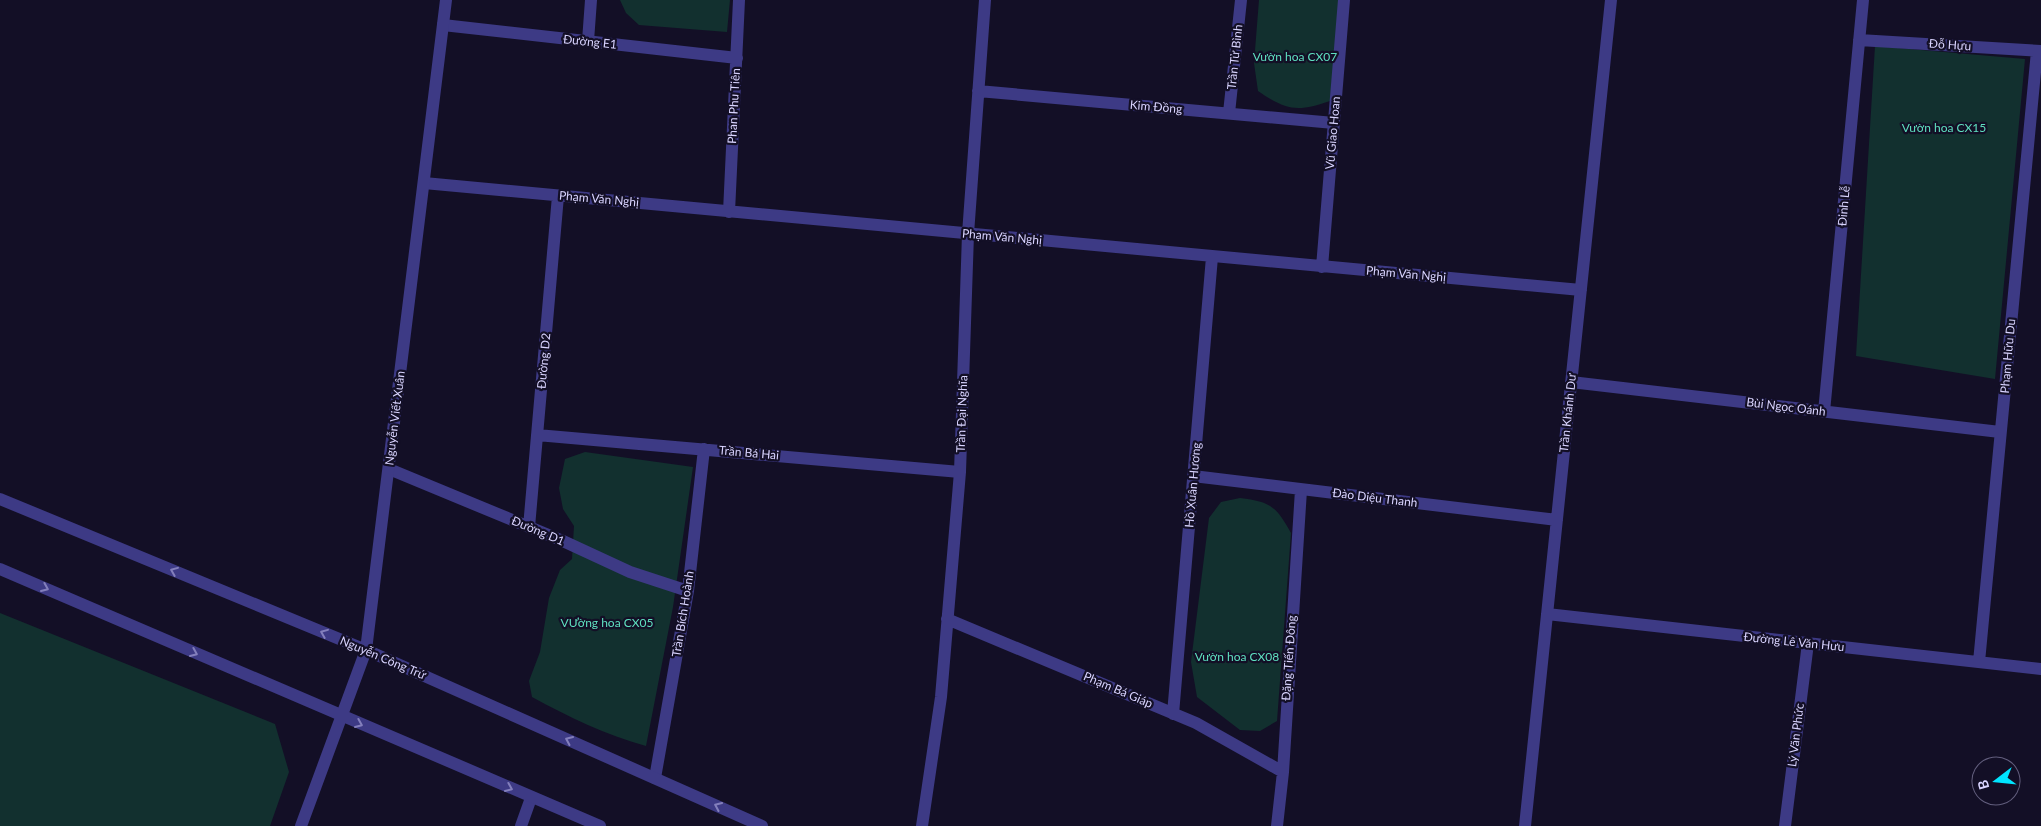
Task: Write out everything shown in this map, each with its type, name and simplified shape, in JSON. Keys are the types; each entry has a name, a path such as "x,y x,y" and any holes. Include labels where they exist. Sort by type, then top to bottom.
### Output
{"street":[{"name":"Nguyễn Viết Xuân","path":"301,826 366,650 446,0"},
{"path":"588,41 591,0"},
{"name":"Phan Phu Tiên","path":"729,212 739,0"},
{"name":"Trần Đại Nghĩa","path":"922,826 941,696 960,472 968,234 985,0"},
{"name":"Trần Tử Bình","path":"1229,113 1241,0"},
{"name":"Vũ Giao Hoan","path":"1322,266 1344,0"},
{"name":"Trần Khánh Dư","path":"1524,826 1611,0"},
{"name":"Đinh Lễ","path":"1824,412 1863,0"},
{"name":"Đường E1","path":"443,25 736,58"},
{"name":"Đỗ Hựu","path":"1859,40 2039,51"},
{"name":"Phạm Hữu Du","path":"1978,662 2039,51"},
{"name":"Kim Đồng","path":"978,91 1334,123"},
{"name":"Phạm Văn Nghị","path":"424,183 1581,290"},
{"name":"Đường D2","path":"529,527 558,196"},
{"name":"Hồ Xuân Hương","path":"1173,714 1212,257"},
{"name":"Bùi Ngọc Oánh","path":"1572,382 2000,432"},
{"name":"Trần Bá Hai","path":"538,435 960,472"},
{"name":"Trần Bích Hoành","path":"655,778 688,591 704,450"},
{"name":"Đường D1","path":"389,469 529,527 630,572 688,591"},
{"name":"Đào Diệu Thanh","path":"1193,476 1557,520"},
{"name":"Đặng Tiến Đông","path":"1277,826 1283,772 1301,490"},
{"name":"Nguyễn Công Trứ","path":"0,498 366,650 762,826"},
{"path":"0,569 600,826"},
{"name":"Đường Lê Văn Hưu","path":"1547,614 2041,669"},
{"name":"Phạm Bá Giáp","path":"947,620 1196,724 1283,772"},
{"name":"Lý Văn Phức","path":"1785,826 1808,643"},
{"path":"520,826 532,798"}],"green space":[{"path":"620,0 730,0 727,32 639,25 626,13"},
{"name":"Vườn hoa CX07","path":"1259,0 1340,0 1330,101 1309,107 1293,108 1277,103 1258,91 1254,63"},
{"name":"Vườn hoa CX15","path":"1875,46 2025,59 1995,379 1856,356"},
{"name":"VƯờng hoa CX05","path":"585,452 693,467 673,607 646,746 588,725 532,697 529,681 540,652 549,598 560,570 572,559 574,526 563,509 559,488 565,459"},
{"name":"Vườn hoa CX08","path":"1240,498 1259,501 1272,507 1291,533 1277,721 1260,731 1240,730 1197,697 1191,662 1209,518 1221,502"},
{"path":"0,613 275,724 289,772 270,826 0,826"}]}
